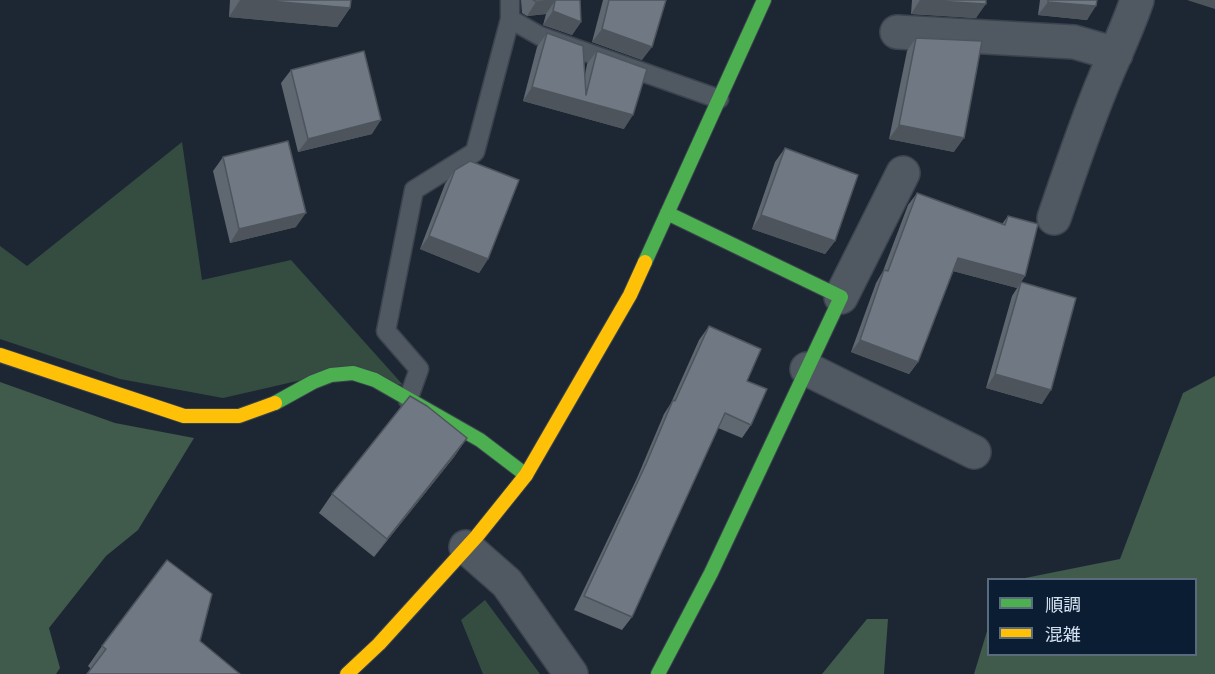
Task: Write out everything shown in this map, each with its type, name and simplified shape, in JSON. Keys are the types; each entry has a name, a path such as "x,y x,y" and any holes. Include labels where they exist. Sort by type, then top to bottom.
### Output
{"street":[{"path":"347,674 379,644 466,547 526,475 630,295 764,0"},
{"path":"1054,218 1137,0"},
{"path":"897,33 1074,42 1116,54"},
{"path":"658,674 711,573 841,297 903,173"},
{"path":"667,213 841,297"},
{"path":"0,355 184,416 239,416 274,404 313,382 331,375 353,373 375,380 480,440 526,475"},
{"path":"807,369 974,452"},
{"path":"466,547 507,583 571,674"}],"lane":[{"path":"408,400 419,369 386,331 414,190 475,152 510,19 510,0"},
{"path":"510,19 540,36 719,99"}],"green space":[{"path":"182,142 202,280 291,260 403,385 332,373 223,398 120,379 0,339 0,246 27,266"},
{"path":"1215,376 1215,674 974,674 987,631 987,656 1197,656 1197,578 1025,578 1120,559 1183,393"},
{"path":"0,382 115,423 194,438 138,530 106,556 49,628 60,668 56,674 0,674"},
{"path":"485,600 540,674 483,674 461,620"},
{"path":"867,619 888,619 884,674 822,674"}],"building":[{"path":"259,0 351,0 350,8"},
{"path":"533,0 580,0 581,22 553,11 555,1 536,2"},
{"path":"609,0 666,0 652,47 602,29"},
{"path":"920,0 986,0 986,4"},
{"path":"1048,0 1097,0 1096,6 1048,2"},
{"path":"547,33 583,46 586,95 597,51 647,69 633,115 532,87"},
{"path":"916,38 982,41 964,138 899,125"},
{"path":"364,51 381,120 308,139 291,70"},
{"path":"288,141 306,213 239,229 223,157"},
{"path":"785,148 858,175 835,241 761,215"},
{"path":"470,161 519,180 488,259 429,236 455,170"},
{"path":"917,193 1005,225 1008,216 1038,224 1025,276 958,258 918,362 860,340 884,270 888,271"},
{"path":"1021,282 1076,298 1051,390 995,374"},
{"path":"709,326 761,349 747,381 767,389 751,425 725,413 632,617 584,596"},
{"path":"410,396 427,406 467,438 387,539 332,494"},
{"path":"167,560 212,594 200,641 240,674 87,674 106,649 102,646"}],"traffic: fast":[{"path":"645,262 764,0"},
{"path":"658,674 711,573 841,297 667,213"},
{"path":"275,403 331,375 353,373 375,380 480,440 526,475"}],"traffic: slow":[{"path":"347,674 379,644 477,536 526,475 630,295 645,262"},
{"path":"0,355 184,416 239,416 275,403"}]}
